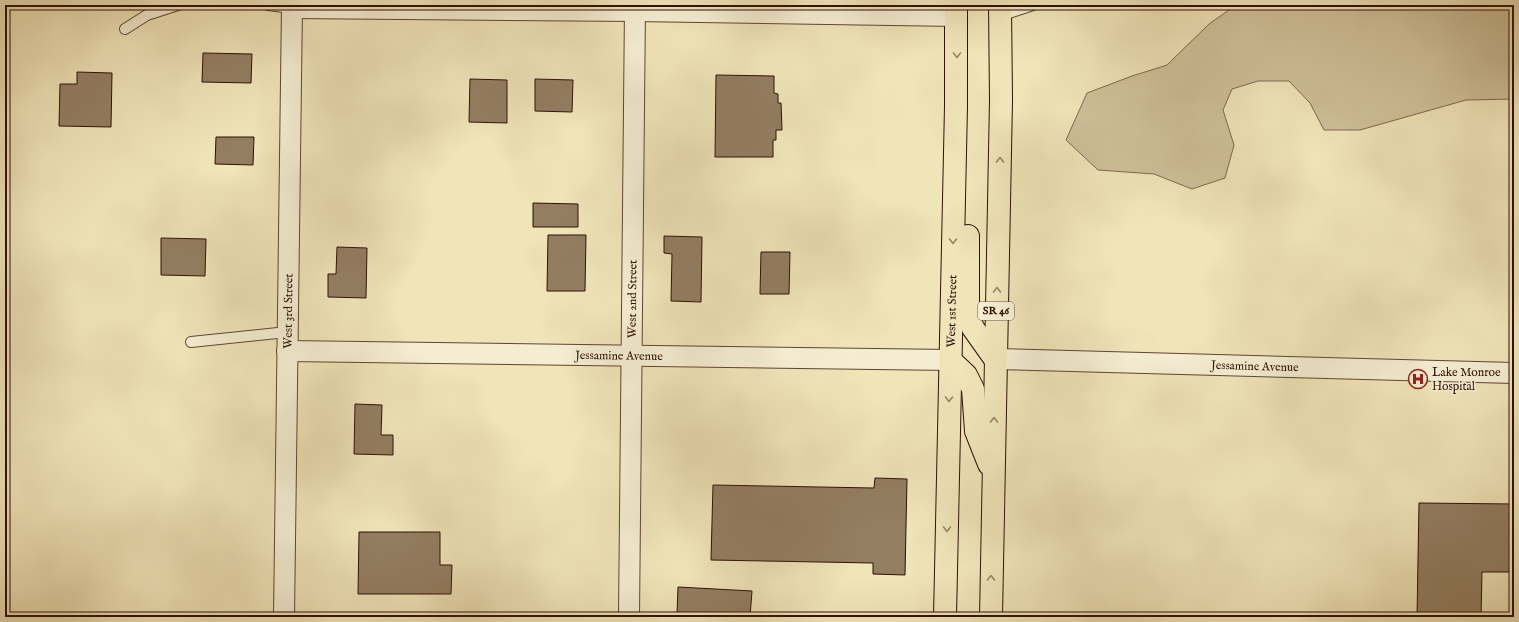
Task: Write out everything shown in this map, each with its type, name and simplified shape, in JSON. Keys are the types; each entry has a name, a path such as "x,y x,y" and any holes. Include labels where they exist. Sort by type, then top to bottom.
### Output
{"main road":[{"name":"West 1st Street","path":"945,617 956,106 956,10"},
{"name":"SR 46","path":"991,617 1001,100 1000,11"},
{"path":"954,190 968,233 968,315 973,328 995,359"},
{"path":"950,360 966,375 973,389 976,431 993,474"}],"street":[{"path":"292,7 956,10"},
{"name":"West 3rd Street","path":"284,617 292,7"},
{"name":"West 2nd Street","path":"629,617 636,8"},
{"name":"Jessamine Avenue","path":"287,341 632,356 950,360"},
{"name":"Jessamine Avenue","path":"995,359 1514,373"}],"lane":[{"path":"125,28 147,14 178,5"},
{"path":"268,5 292,7"},
{"path":"1000,11 1033,5"},
{"path":"191,342 287,341"}],"shaded area":[{"path":"1236,5 1514,5 1514,99 1466,100 1360,130 1324,130 1310,103 1289,81 1258,81 1232,89 1223,110 1234,145 1225,178 1192,189 1154,174 1098,170 1066,140 1087,93 1167,65 1209,24"}],"building":[{"path":"203,53 252,54 251,83 202,82"},
{"path":"77,72 112,73 111,127 59,126 60,84 77,84"},
{"path":"716,75 774,76 774,93 778,94 778,103 781,103 782,130 776,130 776,140 773,140 773,157 715,157"},
{"path":"470,79 507,80 507,123 469,122"},
{"path":"535,79 573,80 572,112 535,111"},
{"path":"216,137 254,137 253,165 215,164"},
{"path":"533,203 578,204 578,227 533,227"},
{"path":"548,235 586,235 585,291 547,291"},
{"path":"664,236 702,237 701,302 671,301 672,254 664,253"},
{"path":"161,238 206,239 205,276 161,275"},
{"path":"337,247 367,248 366,298 328,297 328,274 336,274"},
{"path":"761,252 790,252 789,294 760,294"},
{"path":"355,404 382,405 381,435 393,435 393,455 354,454"},
{"path":"875,478 907,479 905,575 873,574 873,563 711,560 713,485 874,488"},
{"path":"1419,503 1514,504 1514,572 1482,572 1481,617 1417,617"},
{"path":"359,532 440,532 440,565 452,565 451,594 358,594"},
{"path":"678,587 752,591 750,617 677,614"}],"place":[{"name":"Lake Monroe Hospital","path":"1418,379"}]}
